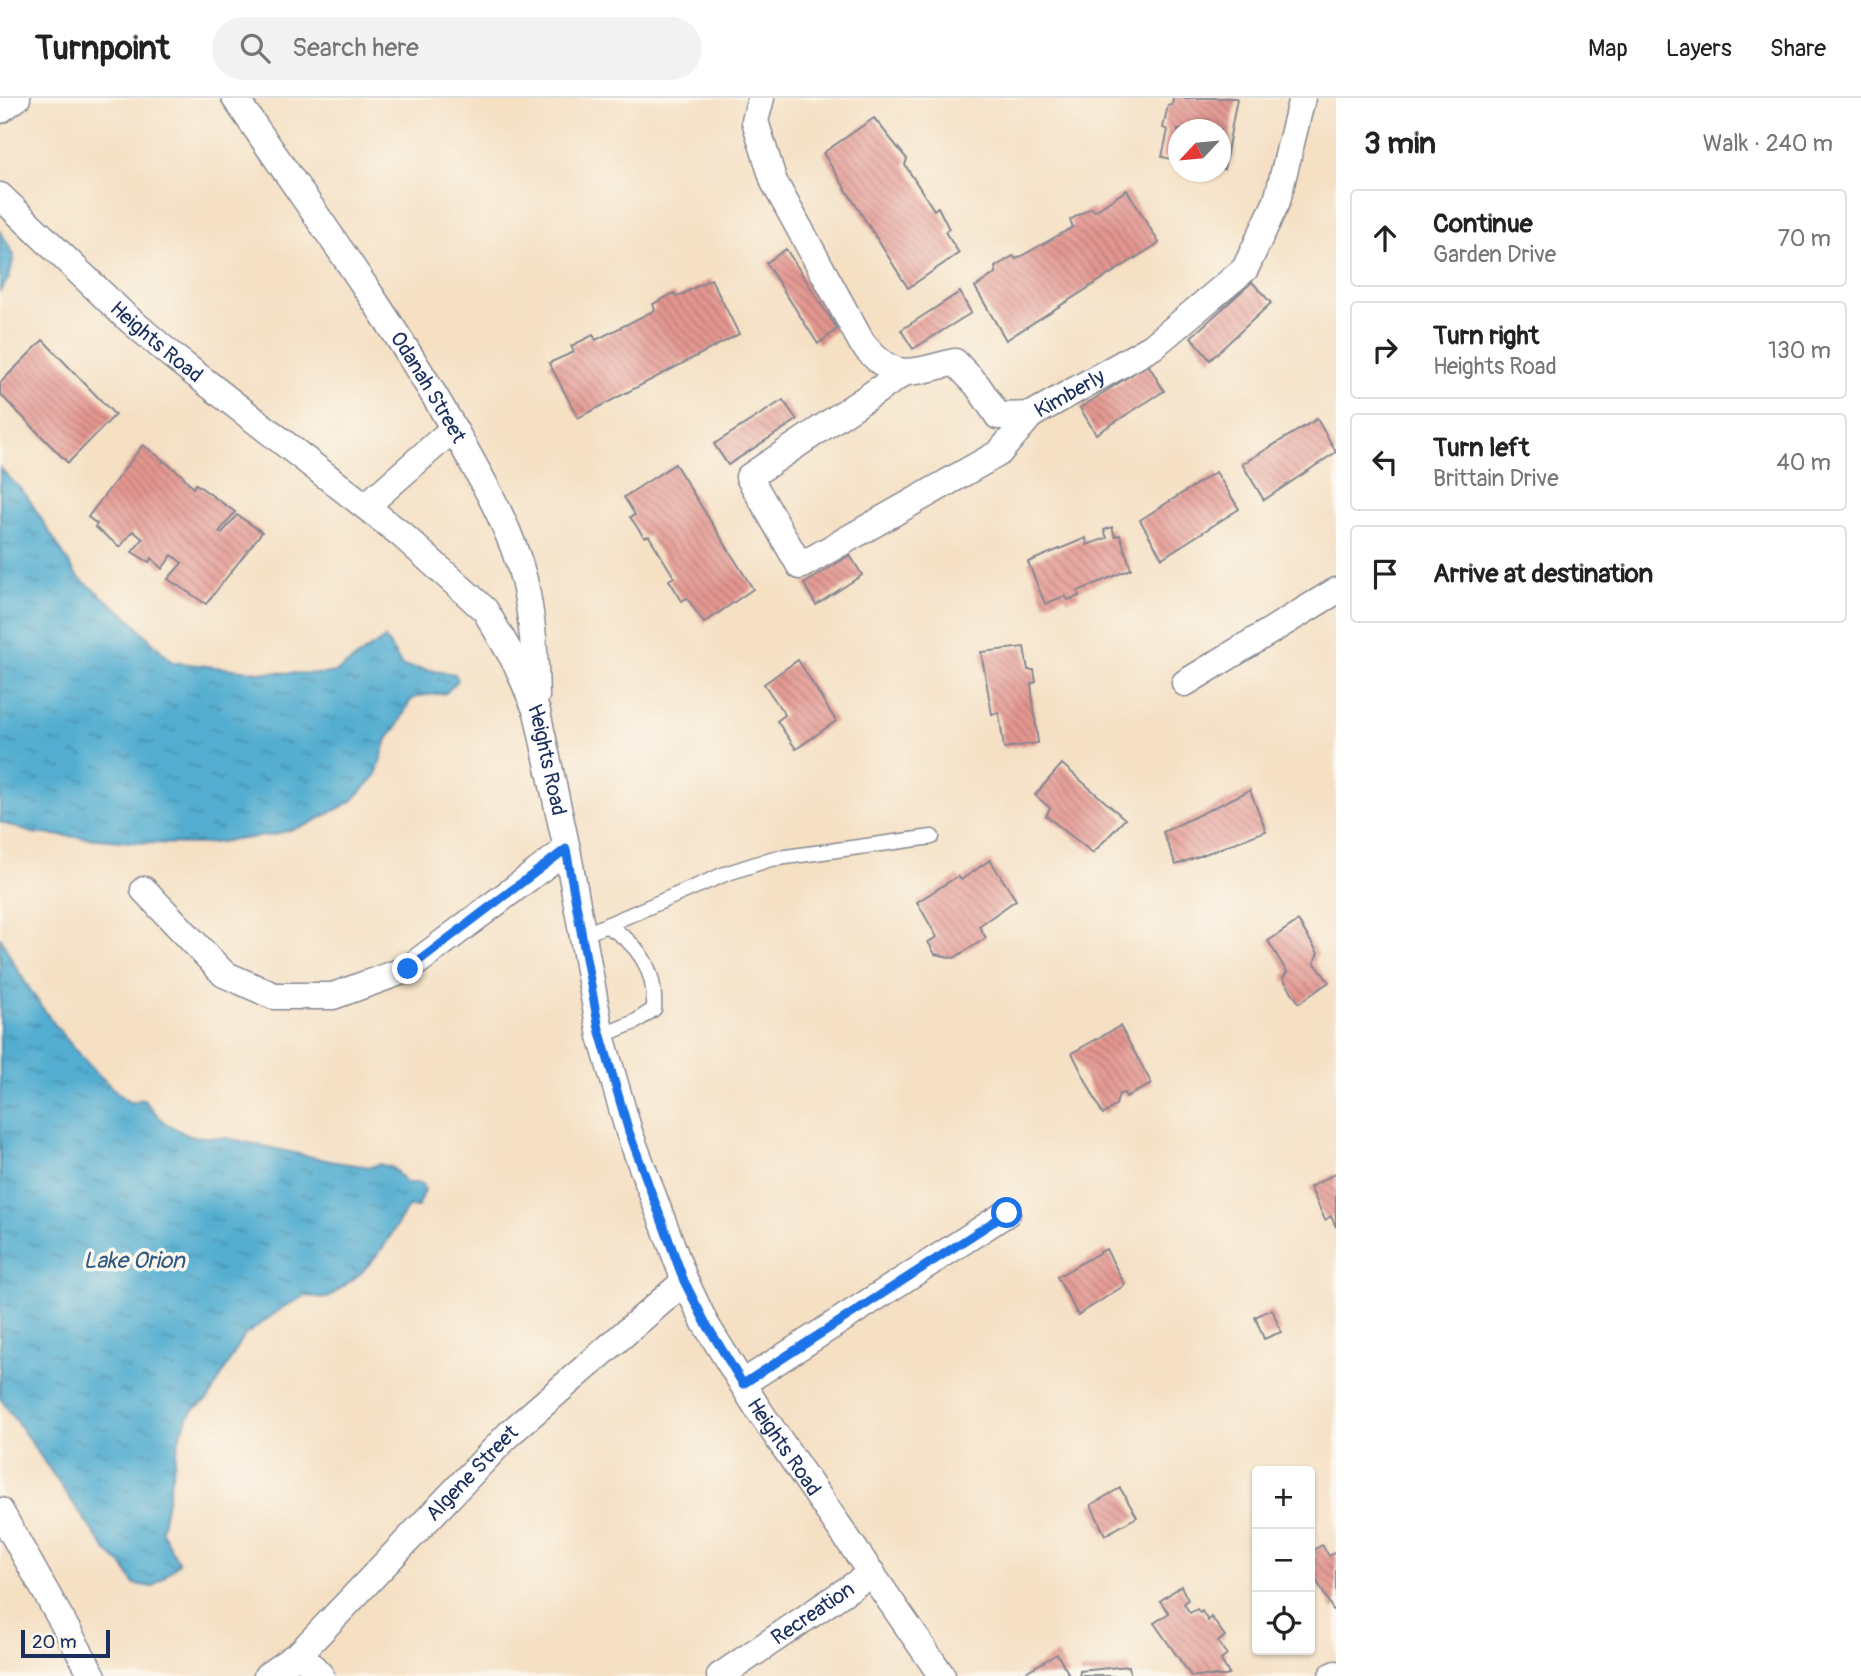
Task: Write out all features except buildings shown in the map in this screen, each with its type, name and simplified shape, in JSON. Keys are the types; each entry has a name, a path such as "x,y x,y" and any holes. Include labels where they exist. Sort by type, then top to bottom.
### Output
{"street":[{"path":"0,110 17,98"},
{"name":"Odanah Street","path":"235,98 382,312 489,492 523,578 534,637 537,712"},
{"path":"761,98 755,121 780,194 862,343 877,361 902,374 749,477 800,566 999,453 1031,415"},
{"name":"Kimberly","path":"902,374 955,362 977,385 998,416 1031,415 1152,347 1245,269 1277,201 1302,98"},
{"name":"Heights Road","path":"0,196 171,355 366,506 453,578 485,610 517,665 537,712 601,1036 629,1132 684,1281 705,1322 743,1384 942,1676"},
{"path":"366,506 453,429"},
{"path":"1185,683 1336,592"},
{"path":"144,890 224,974 274,996 333,996 408,969 566,849"},
{"path":"743,1384 1007,1213"},
{"name":"Algene Street","path":"267,1676 300,1653 510,1433 684,1281"},
{"path":"0,1511 93,1676"},
{"name":"Recreation","path":"720,1676 872,1573"},
{"path":"300,1653 321,1676"}],"lane":[{"path":"581,936 725,874 771,859 932,837"},
{"path":"601,1036 635,1022 654,1009 655,985 639,953 622,934 607,926"}],"water":[{"path":"0,231 14,255 9,278 0,291"},
{"path":"0,468 27,496 77,576 127,616 172,662 259,672 323,674 336,672 385,638 402,666 455,674 458,680 446,693 418,696 410,701 397,727 387,739 376,776 351,802 307,825 273,835 203,844 143,843 32,833 0,822"},
{"name":"Lake Orion","path":"0,937 25,982 56,1027 92,1068 130,1103 143,1099 164,1122 189,1136 227,1138 335,1162 371,1167 379,1164 393,1168 406,1183 421,1183 425,1190 418,1207 408,1207 383,1248 361,1273 328,1298 305,1296 285,1306 244,1336 209,1398 191,1412 180,1434 161,1531 179,1563 153,1587 134,1584 124,1567 105,1549 0,1398"}],"route":[{"path":"408,969 566,849 599,1029 629,1132 684,1281 705,1322 743,1384 1007,1213"}]}
